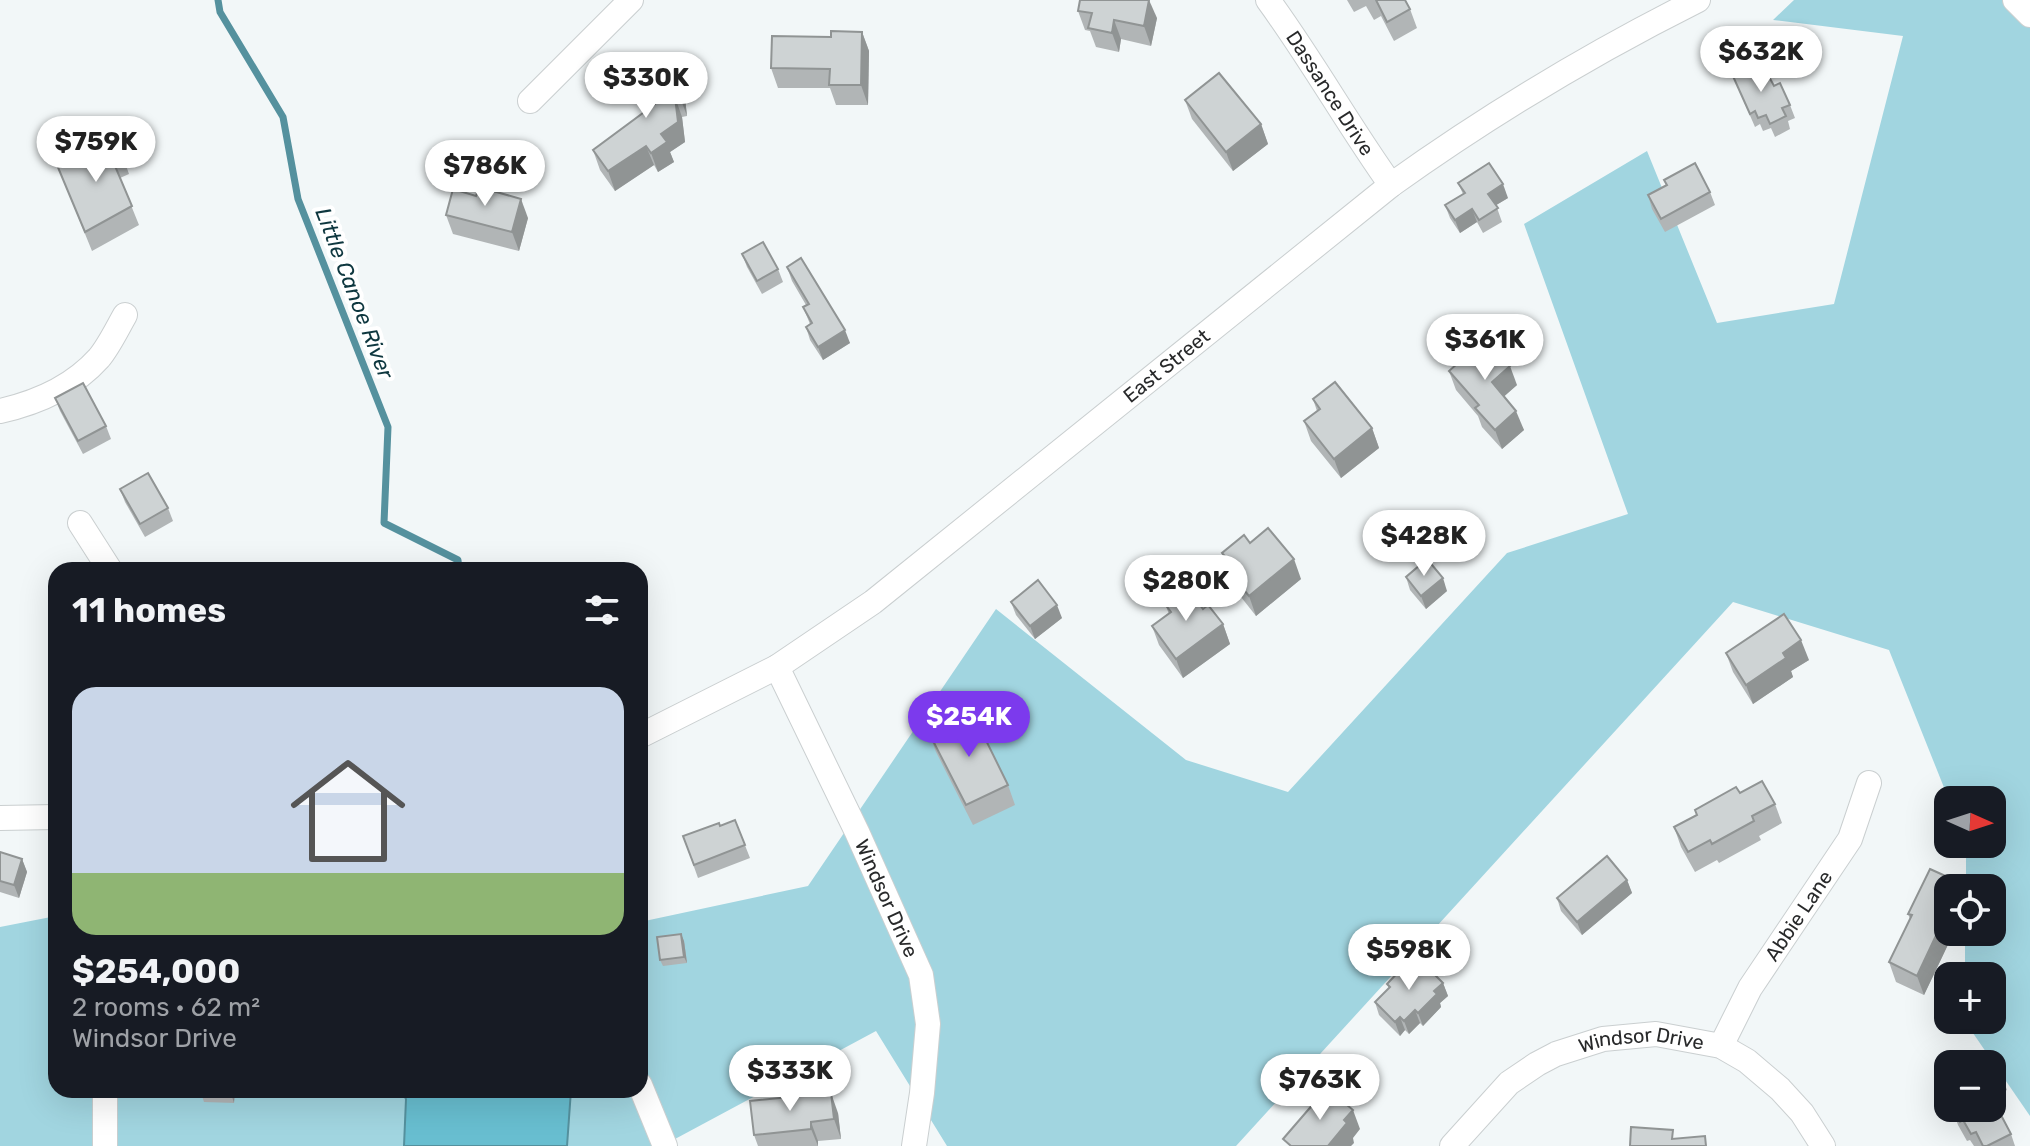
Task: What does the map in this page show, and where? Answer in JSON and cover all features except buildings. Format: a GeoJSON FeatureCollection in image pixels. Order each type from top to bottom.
{"type":"FeatureCollection","features":[{"type":"Feature","properties":{"kind":"street"},"geometry":{"type":"LineString","coordinates":[[530,101],[631,0]]}},
{"type":"Feature","properties":{"kind":"street","name":"Dassance Drive"},"geometry":{"type":"LineString","coordinates":[[1268,0],[1391,185]]}},
{"type":"Feature","properties":{"kind":"street","name":"East Street"},"geometry":{"type":"LineString","coordinates":[[648,732],[777,667],[873,602],[989,512],[1391,185],[1514,101],[1617,40],[1698,0]]}},
{"type":"Feature","properties":{"kind":"street"},"geometry":{"type":"LineString","coordinates":[[2015,0],[2030,15]]}},
{"type":"Feature","properties":{"kind":"street"},"geometry":{"type":"LineString","coordinates":[[0,411],[25,405],[70,384],[99,358],[125,315]]}},
{"type":"Feature","properties":{"kind":"street"},"geometry":{"type":"LineString","coordinates":[[80,523],[105,562]]}},
{"type":"Feature","properties":{"kind":"street","name":"Windsor Drive"},"geometry":{"type":"LineString","coordinates":[[777,667],[857,832],[921,975],[928,1024],[914,1146]]}},
{"type":"Feature","properties":{"kind":"street","name":"Abbie Lane"},"geometry":{"type":"LineString","coordinates":[[1721,1046],[1750,988],[1850,839],[1869,783]]}},
{"type":"Feature","properties":{"kind":"street"},"geometry":{"type":"LineString","coordinates":[[0,818],[48,817]]}},
{"type":"Feature","properties":{"kind":"street","name":"Windsor Drive"},"geometry":{"type":"LineString","coordinates":[[1452,1146],[1509,1083],[1556,1054],[1603,1039],[1656,1034],[1721,1046],[1747,1061],[1802,1113],[1823,1146]]}},
{"type":"Feature","properties":{"kind":"street"},"geometry":{"type":"LineString","coordinates":[[105,1098],[105,1146]]}},
{"type":"Feature","properties":{"kind":"street"},"geometry":{"type":"LineString","coordinates":[[645,1098],[665,1146]]}},
{"type":"Feature","properties":{"kind":"shaded area"},"geometry":{"type":"Polygon","coordinates":[[[1794,0],[2030,0],[2030,1116],[2006,1081],[2006,1050],[1985,1050],[1974,1034],[2006,1034],[2006,962],[1965,962],[1965,946],[2006,946],[2006,874],[1966,874],[1966,858],[2006,858],[2006,786],[1943,786],[1889,650],[1733,602],[1236,1146],[947,1146],[876,1031],[662,1146],[0,1146],[0,927],[48,918],[48,1098],[648,1098],[648,920],[808,886],[996,609],[1186,760],[1288,792],[1507,553],[1628,514],[1524,224],[1647,151],[1717,323],[1834,304],[1903,36],[1773,20],[1794,0]]]}},
{"type":"Feature","properties":{"kind":"shaded area"},"geometry":{"type":"Polygon","coordinates":[[[570,1098],[567,1146],[404,1146],[406,1099],[570,1098]]]}},
{"type":"Feature","properties":{"kind":"waterway","name":"Little Canoe River"},"geometry":{"type":"LineString","coordinates":[[218,0],[220,12],[283,117],[298,199],[388,427],[384,523],[458,562]]}}]}
